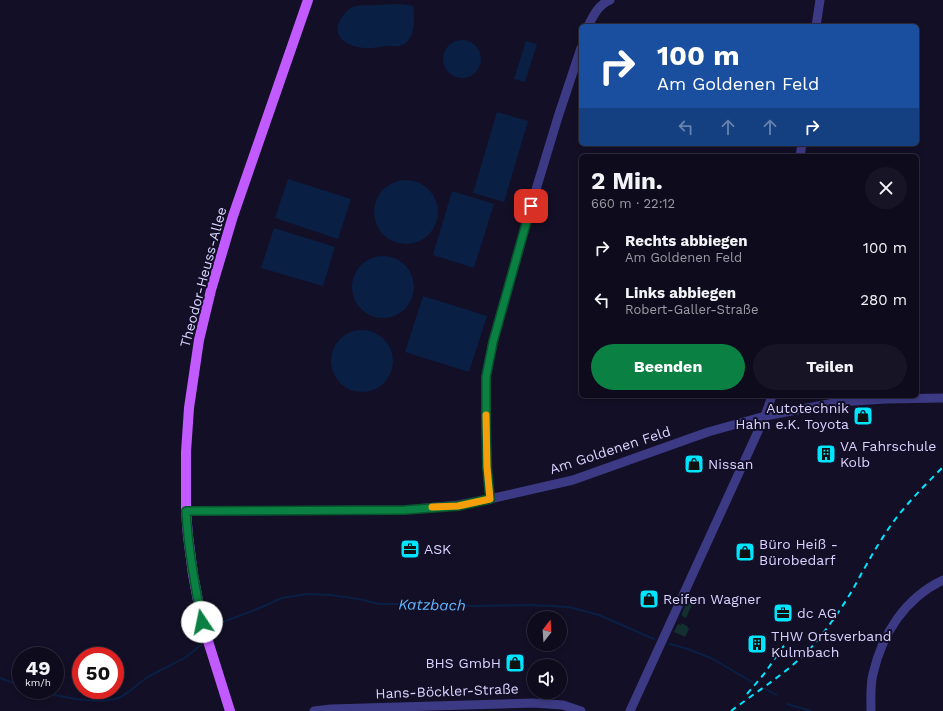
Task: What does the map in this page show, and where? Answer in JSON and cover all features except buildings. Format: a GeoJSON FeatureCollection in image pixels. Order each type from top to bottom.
{"type":"FeatureCollection","features":[{"type":"Feature","properties":{"kind":"main road","name":"Theodor-Heuss-Allee"},"geometry":{"type":"LineString","coordinates":[[230,711],[202,622],[191,559],[186,511],[188,408],[199,340],[211,290],[233,216],[307,3]]}},
{"type":"Feature","properties":{"kind":"street"},"geometry":{"type":"LineString","coordinates":[[589,24],[596,12],[605,2],[610,0]]}},
{"type":"Feature","properties":{"kind":"street"},"geometry":{"type":"LineString","coordinates":[[816,24],[820,0]]}},
{"type":"Feature","properties":{"kind":"street"},"geometry":{"type":"LineString","coordinates":[[490,499],[487,467],[486,377],[493,342],[533,199],[579,54]]}},
{"type":"Feature","properties":{"kind":"street"},"geometry":{"type":"LineString","coordinates":[[630,711],[765,416],[771,398]]}},
{"type":"Feature","properties":{"kind":"street","name":"Am Goldenen Feld"},"geometry":{"type":"LineString","coordinates":[[186,511],[405,510],[458,506],[573,480],[708,432],[765,416],[839,402],[885,399],[943,398]]}},
{"type":"Feature","properties":{"kind":"street"},"geometry":{"type":"LineString","coordinates":[[871,711],[872,675],[888,631],[900,614],[917,597],[936,583],[943,580]]}},
{"type":"Feature","properties":{"kind":"street","name":"Hans-Böckler-Straße"},"geometry":{"type":"LineString","coordinates":[[314,711],[331,709],[533,703],[563,705],[581,711]]}},
{"type":"Feature","properties":{"kind":"green space"},"geometry":{"type":"Polygon","coordinates":[[[690,596],[695,598],[686,618],[682,616],[682,613],[690,596]]]}},
{"type":"Feature","properties":{"kind":"green space"},"geometry":{"type":"Polygon","coordinates":[[[681,623],[689,629],[685,637],[674,632],[678,624],[681,625],[681,623]]]}},
{"type":"Feature","properties":{"kind":"water"},"geometry":{"type":"Polygon","coordinates":[[[398,4],[413,6],[413,30],[408,41],[403,45],[369,48],[357,47],[341,39],[337,29],[338,23],[344,14],[351,8],[362,5],[398,4]]]}},
{"type":"Feature","properties":{"kind":"water"},"geometry":{"type":"Polygon","coordinates":[[[458,40],[466,40],[476,45],[480,52],[480,66],[476,73],[466,78],[458,78],[448,73],[446,70],[443,63],[443,55],[448,45],[451,43],[458,40]]]}},
{"type":"Feature","properties":{"kind":"water"},"geometry":{"type":"Polygon","coordinates":[[[526,41],[537,44],[525,82],[514,79],[526,41]]]}},
{"type":"Feature","properties":{"kind":"water"},"geometry":{"type":"Polygon","coordinates":[[[497,112],[528,121],[504,202],[473,193],[497,112]]]}},
{"type":"Feature","properties":{"kind":"water"},"geometry":{"type":"Polygon","coordinates":[[[288,179],[351,199],[338,239],[275,218],[288,179]]]}},
{"type":"Feature","properties":{"kind":"water"},"geometry":{"type":"Polygon","coordinates":[[[406,180],[424,186],[432,194],[438,212],[432,230],[424,238],[406,244],[388,238],[380,230],[374,212],[380,194],[388,186],[406,180]]]}},
{"type":"Feature","properties":{"kind":"water"},"geometry":{"type":"Polygon","coordinates":[[[452,191],[494,204],[474,268],[433,255],[452,191]]]}},
{"type":"Feature","properties":{"kind":"water"},"geometry":{"type":"Polygon","coordinates":[[[274,228],[335,247],[323,286],[261,268],[274,228]]]}},
{"type":"Feature","properties":{"kind":"water"},"geometry":{"type":"Polygon","coordinates":[[[383,256],[395,259],[405,265],[411,275],[414,287],[411,299],[405,309],[395,315],[383,318],[371,315],[361,309],[355,299],[352,287],[355,275],[361,265],[371,259],[383,256]]]}},
{"type":"Feature","properties":{"kind":"water"},"geometry":{"type":"Polygon","coordinates":[[[423,296],[487,316],[469,372],[405,352],[423,296]]]}},
{"type":"Feature","properties":{"kind":"water"},"geometry":{"type":"Polygon","coordinates":[[[362,330],[379,335],[384,339],[388,344],[393,361],[388,378],[384,383],[379,387],[362,392],[345,387],[340,383],[336,378],[331,361],[336,344],[340,339],[345,335],[362,330]]]}},
{"type":"Feature","properties":{"kind":"waterway","name":"Katzbach"},"geometry":{"type":"LineString","coordinates":[[214,633],[223,622],[282,598],[306,594],[331,595],[359,599],[379,604],[475,606],[531,605],[569,607],[599,615],[654,639]]}},
{"type":"Feature","properties":{"kind":"waterway","name":"Katzbach"},"geometry":{"type":"LineString","coordinates":[[670,644],[688,649],[713,659],[752,682]]}},
{"type":"Feature","properties":{"kind":"waterway","name":"Katzbach"},"geometry":{"type":"LineString","coordinates":[[64,697],[99,701],[118,698],[126,694],[148,677],[186,657],[201,645]]}},
{"type":"Feature","properties":{"kind":"waterway","name":"Katzbach"},"geometry":{"type":"LineString","coordinates":[[0,678],[12,683]]}},
{"type":"Feature","properties":{"kind":"waterway","name":"Katzbach"},"geometry":{"type":"LineString","coordinates":[[766,689],[776,695]]}},
{"type":"Feature","properties":{"kind":"waterway","name":"Katzbach"},"geometry":{"type":"LineString","coordinates":[[787,704],[811,711]]}},
{"type":"Feature","properties":{"kind":"railway"},"geometry":{"type":"LineString","coordinates":[[731,711],[797,662],[816,642],[831,623],[853,589],[891,525],[912,499],[943,467]]}},
{"type":"Feature","properties":{"kind":"railway"},"geometry":{"type":"LineString","coordinates":[[747,694],[764,674],[790,637]]}},
{"type":"Feature","properties":{"kind":"slow traffic"},"geometry":{"type":"LineString","coordinates":[[432,507],[458,506],[490,499],[487,467],[486,415]]}},
{"type":"Feature","properties":{"kind":"place","name":"Autotechnik Hahn e.K. Toyota"},"geometry":{"type":"Point","coordinates":[863,416]}},
{"type":"Feature","properties":{"kind":"place","name":"VA Fahrschule Kolb"},"geometry":{"type":"Point","coordinates":[826,454]}},
{"type":"Feature","properties":{"kind":"place","name":"Nissan"},"geometry":{"type":"Point","coordinates":[694,464]}},
{"type":"Feature","properties":{"kind":"place","name":"ASK"},"geometry":{"type":"Point","coordinates":[410,549]}},
{"type":"Feature","properties":{"kind":"place","name":"Büro Heiß - Bürobedarf"},"geometry":{"type":"Point","coordinates":[745,552]}},
{"type":"Feature","properties":{"kind":"place","name":"Reifen Wagner"},"geometry":{"type":"Point","coordinates":[649,599]}},
{"type":"Feature","properties":{"kind":"place","name":"dc AG"},"geometry":{"type":"Point","coordinates":[783,613]}},
{"type":"Feature","properties":{"kind":"place","name":"THW Ortsverband Kulmbach"},"geometry":{"type":"Point","coordinates":[757,644]}},
{"type":"Feature","properties":{"kind":"place","name":"BHS GmbH"},"geometry":{"type":"Point","coordinates":[515,663]}},
{"type":"Feature","properties":{"kind":"route"},"geometry":{"type":"LineString","coordinates":[[202,622],[193,574],[186,511],[405,510],[458,506],[490,499],[487,467],[486,377],[493,342],[531,206]]}}]}
